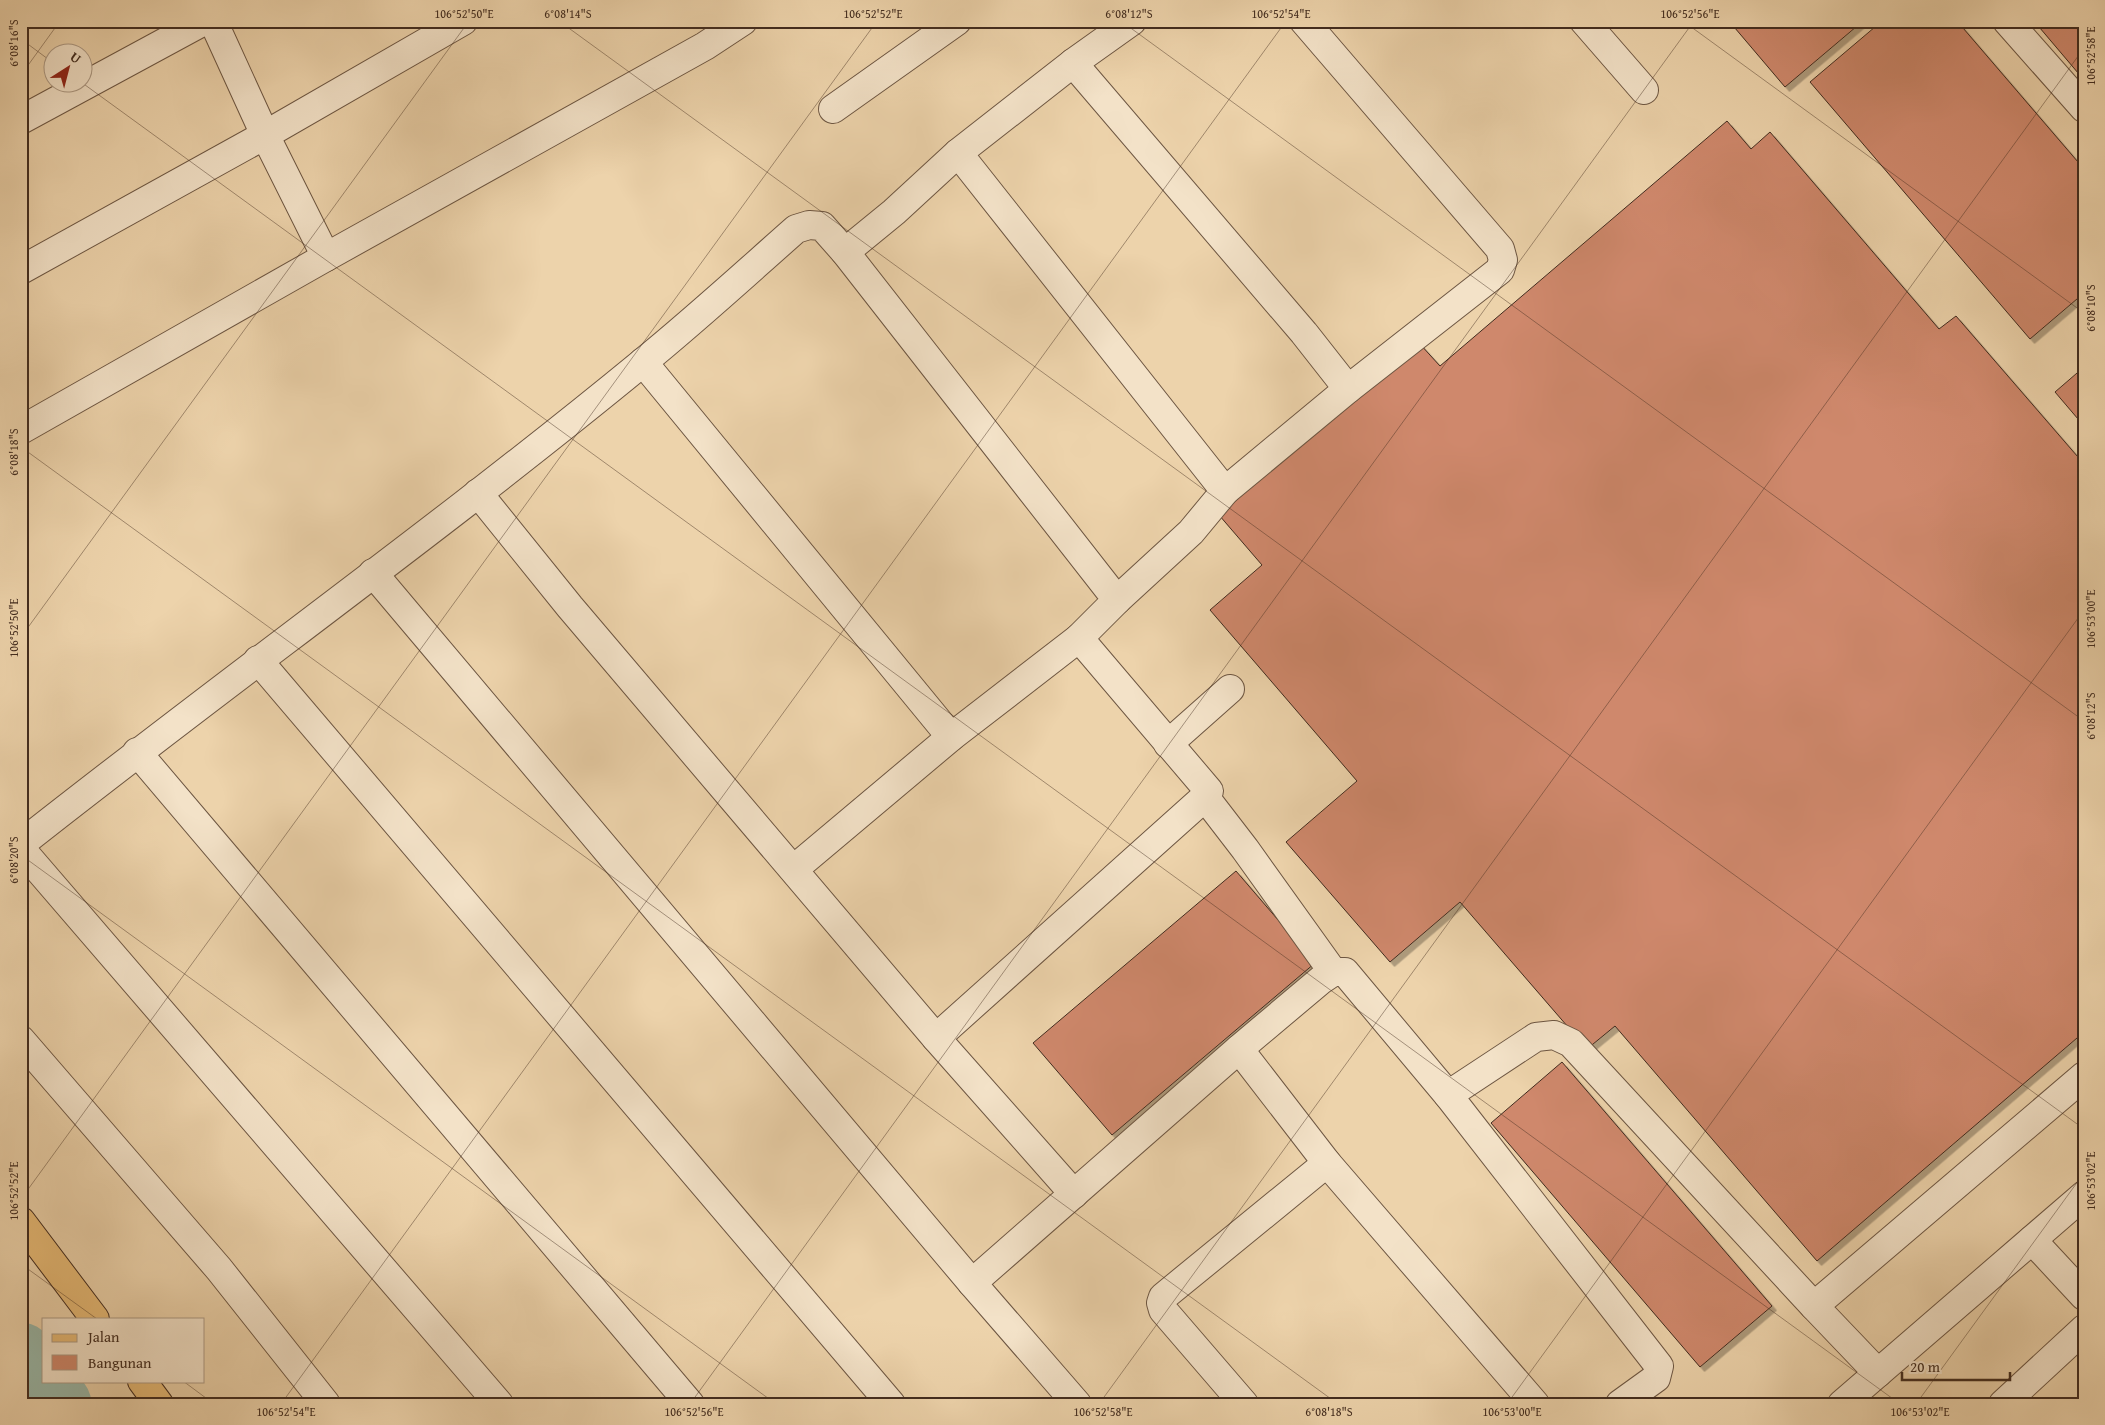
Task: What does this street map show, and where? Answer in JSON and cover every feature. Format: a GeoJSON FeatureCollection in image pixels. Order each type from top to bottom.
{"type":"FeatureCollection","features":[{"type":"Feature","properties":{"kind":"main road"},"geometry":{"type":"LineString","coordinates":[[21,1221],[94,1318]]}},
{"type":"Feature","properties":{"kind":"main road"},"geometry":{"type":"LineString","coordinates":[[143,1382],[159,1404]]}},
{"type":"Feature","properties":{"kind":"street"},"geometry":{"type":"LineString","coordinates":[[21,120],[204,21]]}},
{"type":"Feature","properties":{"kind":"street"},"geometry":{"type":"LineString","coordinates":[[214,21],[265,135],[326,257]]}},
{"type":"Feature","properties":{"kind":"street"},"geometry":{"type":"LineString","coordinates":[[21,270],[265,135],[463,21]]}},
{"type":"Feature","properties":{"kind":"street"},"geometry":{"type":"LineString","coordinates":[[21,430],[326,257],[696,51],[743,21]]}},
{"type":"Feature","properties":{"kind":"street"},"geometry":{"type":"LineString","coordinates":[[833,109],[958,21]]}},
{"type":"Feature","properties":{"kind":"street"},"geometry":{"type":"LineString","coordinates":[[845,252],[894,212],[958,153],[1073,63],[1132,21]]}},
{"type":"Feature","properties":{"kind":"street"},"geometry":{"type":"LineString","coordinates":[[794,869],[952,737],[1079,638],[1191,532],[1226,491],[1348,389],[1500,270],[1503,260],[1500,249],[1304,21]]}},
{"type":"Feature","properties":{"kind":"street"},"geometry":{"type":"LineString","coordinates":[[1584,21],[1644,90]]}},
{"type":"Feature","properties":{"kind":"street"},"geometry":{"type":"LineString","coordinates":[[2006,21],[2084,108]]}},
{"type":"Feature","properties":{"kind":"street"},"geometry":{"type":"LineString","coordinates":[[1073,63],[1304,333],[1348,389]]}},
{"type":"Feature","properties":{"kind":"street"},"geometry":{"type":"LineString","coordinates":[[958,153],[1226,491]]}},
{"type":"Feature","properties":{"kind":"street"},"geometry":{"type":"LineString","coordinates":[[21,844],[138,752],[478,493],[643,362],[796,229],[809,226],[822,226],[845,252],[1118,600]]}},
{"type":"Feature","properties":{"kind":"street"},"geometry":{"type":"LineString","coordinates":[[643,362],[952,737]]}},
{"type":"Feature","properties":{"kind":"street"},"geometry":{"type":"LineString","coordinates":[[478,493],[570,607],[936,1038],[1074,1194]]}},
{"type":"Feature","properties":{"kind":"street"},"geometry":{"type":"LineString","coordinates":[[373,573],[972,1283],[1077,1404]]}},
{"type":"Feature","properties":{"kind":"street"},"geometry":{"type":"LineString","coordinates":[[936,1038],[1206,797],[1209,791],[1079,638]]}},
{"type":"Feature","properties":{"kind":"street"},"geometry":{"type":"LineString","coordinates":[[258,660],[891,1404]]}},
{"type":"Feature","properties":{"kind":"street"},"geometry":{"type":"LineString","coordinates":[[1168,744],[1230,689]]}},
{"type":"Feature","properties":{"kind":"street"},"geometry":{"type":"LineString","coordinates":[[138,752],[690,1404]]}},
{"type":"Feature","properties":{"kind":"street"},"geometry":{"type":"LineString","coordinates":[[1206,797],[1245,848],[1333,972]]}},
{"type":"Feature","properties":{"kind":"street"},"geometry":{"type":"LineString","coordinates":[[21,849],[499,1404]]}},
{"type":"Feature","properties":{"kind":"street"},"geometry":{"type":"LineString","coordinates":[[972,1283],[1239,1049],[1333,972],[1345,972],[1448,1095],[1659,1366],[1656,1378],[1620,1404]]}},
{"type":"Feature","properties":{"kind":"street"},"geometry":{"type":"LineString","coordinates":[[1448,1095],[1536,1037],[1554,1035],[1571,1043],[1878,1373]]}},
{"type":"Feature","properties":{"kind":"street"},"geometry":{"type":"LineString","coordinates":[[21,1040],[219,1268],[326,1404]]}},
{"type":"Feature","properties":{"kind":"street"},"geometry":{"type":"LineString","coordinates":[[1239,1049],[1327,1162],[1535,1404]]}},
{"type":"Feature","properties":{"kind":"street"},"geometry":{"type":"LineString","coordinates":[[1814,1306],[2084,1076]]}},
{"type":"Feature","properties":{"kind":"street"},"geometry":{"type":"LineString","coordinates":[[1244,1404],[1162,1310],[1161,1303],[1163,1297],[1327,1162]]}},
{"type":"Feature","properties":{"kind":"street"},"geometry":{"type":"LineString","coordinates":[[1842,1404],[2084,1195]]}},
{"type":"Feature","properties":{"kind":"street"},"geometry":{"type":"LineString","coordinates":[[2032,1240],[2084,1296]]}},
{"type":"Feature","properties":{"kind":"street"},"geometry":{"type":"LineString","coordinates":[[2003,1404],[2084,1329]]}},
{"type":"Feature","properties":{"kind":"building"},"geometry":{"type":"Polygon","coordinates":[[[1729,21],[1863,21],[1785,87],[1729,21]]]}},
{"type":"Feature","properties":{"kind":"building"},"geometry":{"type":"Polygon","coordinates":[[[1882,21],[1957,21],[2084,169],[2084,293],[2030,339],[1810,82],[1882,21]]]}},
{"type":"Feature","properties":{"kind":"building"},"geometry":{"type":"Polygon","coordinates":[[[2034,21],[2084,21],[2084,80],[2034,21]]]}},
{"type":"Feature","properties":{"kind":"building"},"geometry":{"type":"Polygon","coordinates":[[[1727,121],[1751,149],[1770,132],[1939,329],[1956,316],[2084,464],[2084,1032],[1817,1261],[1615,1026],[1587,1049],[1460,902],[1390,962],[1286,842],[1357,781],[1210,610],[1262,565],[1219,515],[1419,343],[1440,366],[1727,121]]]}},
{"type":"Feature","properties":{"kind":"building"},"geometry":{"type":"Polygon","coordinates":[[[2084,367],[2084,426],[2055,392],[2084,367]]]}},
{"type":"Feature","properties":{"kind":"building"},"geometry":{"type":"Polygon","coordinates":[[[1236,871],[1315,963],[1112,1135],[1033,1043],[1236,871]]]}},
{"type":"Feature","properties":{"kind":"building"},"geometry":{"type":"Polygon","coordinates":[[[1562,1062],[1772,1306],[1700,1367],[1491,1123],[1562,1062]]]}},
{"type":"Feature","properties":{"kind":"waterway"},"geometry":{"type":"LineString","coordinates":[[21,1355],[59,1404]]}}]}
